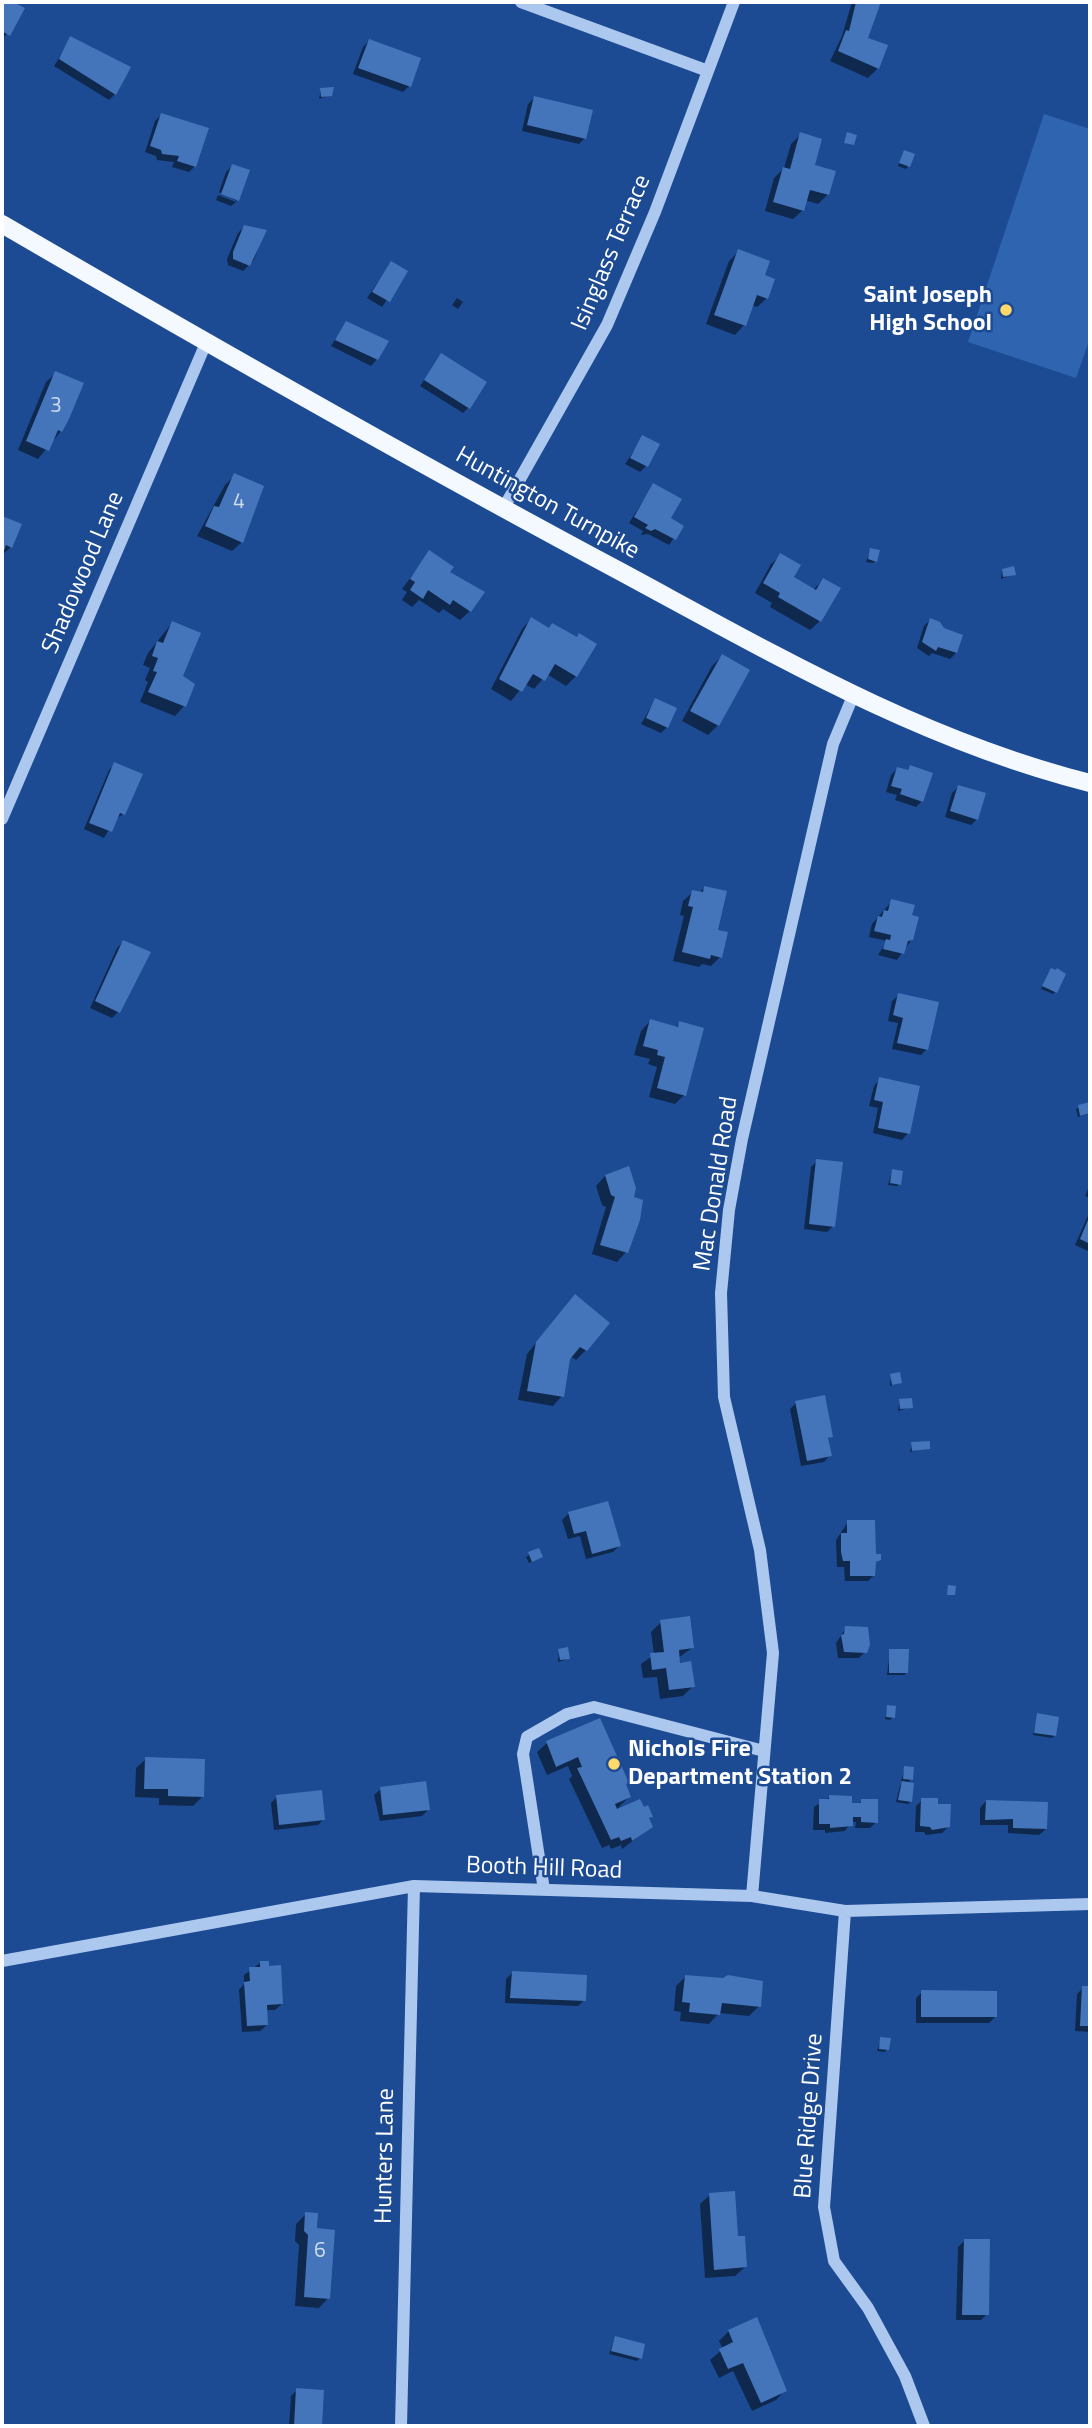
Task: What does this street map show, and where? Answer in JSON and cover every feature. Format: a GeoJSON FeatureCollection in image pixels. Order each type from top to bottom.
{"type":"FeatureCollection","features":[{"type":"Feature","properties":{"kind":"main road","name":"Huntington Turnpike"},"geometry":{"type":"LineString","coordinates":[[2,224],[206,343],[503,509],[853,696],[976,748],[1090,783]]}},
{"type":"Feature","properties":{"kind":"street"},"geometry":{"type":"LineString","coordinates":[[521,2],[708,71]]}},
{"type":"Feature","properties":{"kind":"street","name":"Isinglass Terrace"},"geometry":{"type":"LineString","coordinates":[[503,509],[607,325],[734,2]]}},
{"type":"Feature","properties":{"kind":"street","name":"Shadowood Lane"},"geometry":{"type":"LineString","coordinates":[[2,819],[206,343]]}},
{"type":"Feature","properties":{"kind":"street","name":"Mac Donald Road"},"geometry":{"type":"LineString","coordinates":[[752,1896],[773,1653],[760,1550],[724,1397],[721,1293],[730,1210],[742,1139],[834,744],[853,696]]}},
{"type":"Feature","properties":{"kind":"street"},"geometry":{"type":"LineString","coordinates":[[544,1890],[523,1754],[527,1737],[567,1714],[594,1707],[764,1751]]}},
{"type":"Feature","properties":{"kind":"street","name":"Booth Hill Road"},"geometry":{"type":"LineString","coordinates":[[2,1961],[414,1886],[752,1896],[845,1911],[1090,1904]]}},
{"type":"Feature","properties":{"kind":"street","name":"Hunters Lane"},"geometry":{"type":"LineString","coordinates":[[401,2426],[414,1886]]}},
{"type":"Feature","properties":{"kind":"street","name":"Blue Ridge Drive"},"geometry":{"type":"LineString","coordinates":[[845,1911],[824,2207],[834,2261],[868,2308],[905,2376],[923,2426]]}},
{"type":"Feature","properties":{"kind":"shaded area"},"geometry":{"type":"Polygon","coordinates":[[[1044,114],[1090,129],[1090,338],[1076,378],[968,342],[1044,114]]]}},
{"type":"Feature","properties":{"kind":"building"},"geometry":{"type":"Polygon","coordinates":[[[2,2],[13,2],[25,8],[10,36],[2,31],[2,2]]]}},
{"type":"Feature","properties":{"kind":"building"},"geometry":{"type":"Polygon","coordinates":[[[856,2],[881,2],[868,38],[888,45],[879,69],[838,51],[846,30],[849,31],[856,2]]]}},
{"type":"Feature","properties":{"kind":"building"},"geometry":{"type":"Polygon","coordinates":[[[70,36],[131,67],[116,95],[59,59],[70,36]]]}},
{"type":"Feature","properties":{"kind":"building"},"geometry":{"type":"Polygon","coordinates":[[[369,39],[421,58],[411,87],[358,68],[369,39]]]}},
{"type":"Feature","properties":{"kind":"building"},"geometry":{"type":"Polygon","coordinates":[[[334,87],[332,96],[321,97],[320,88],[334,87]]]}},
{"type":"Feature","properties":{"kind":"building"},"geometry":{"type":"Polygon","coordinates":[[[534,96],[593,110],[586,139],[527,125],[534,96]]]}},
{"type":"Feature","properties":{"kind":"building"},"geometry":{"type":"Polygon","coordinates":[[[161,113],[209,128],[196,167],[177,161],[179,156],[162,154],[161,150],[150,146],[161,113]]]}},
{"type":"Feature","properties":{"kind":"building"},"geometry":{"type":"Polygon","coordinates":[[[800,132],[822,139],[815,165],[836,171],[829,195],[810,190],[804,211],[773,202],[783,167],[790,169],[800,132]]]}},
{"type":"Feature","properties":{"kind":"building"},"geometry":{"type":"Polygon","coordinates":[[[847,132],[857,135],[854,145],[844,143],[847,132]]]}},
{"type":"Feature","properties":{"kind":"building"},"geometry":{"type":"Polygon","coordinates":[[[904,150],[915,154],[910,167],[899,163],[904,150]]]}},
{"type":"Feature","properties":{"kind":"building"},"geometry":{"type":"Polygon","coordinates":[[[232,164],[250,170],[239,201],[221,194],[232,164]]]}},
{"type":"Feature","properties":{"kind":"building"},"geometry":{"type":"Polygon","coordinates":[[[244,225],[267,230],[250,266],[233,259],[233,252],[244,225]]]}},
{"type":"Feature","properties":{"kind":"building"},"geometry":{"type":"Polygon","coordinates":[[[738,249],[770,261],[765,275],[775,279],[768,299],[757,295],[746,326],[714,315],[738,249]]]}},
{"type":"Feature","properties":{"kind":"building"},"geometry":{"type":"Polygon","coordinates":[[[391,261],[408,271],[390,302],[372,292],[391,261]]]}},
{"type":"Feature","properties":{"kind":"building"},"geometry":{"type":"Polygon","coordinates":[[[346,321],[389,341],[378,360],[335,340],[346,321]]]}},
{"type":"Feature","properties":{"kind":"building"},"geometry":{"type":"Polygon","coordinates":[[[441,353],[487,382],[470,409],[424,380],[441,353]]]}},
{"type":"Feature","properties":{"kind":"building"},"geometry":{"type":"Polygon","coordinates":[[[55,371],[84,383],[69,419],[62,432],[58,430],[49,451],[26,441],[55,371]]]}},
{"type":"Feature","properties":{"kind":"building"},"geometry":{"type":"Polygon","coordinates":[[[642,435],[660,444],[648,467],[630,458],[642,435]]]}},
{"type":"Feature","properties":{"kind":"building"},"geometry":{"type":"Polygon","coordinates":[[[234,473],[264,486],[243,543],[205,526],[214,506],[219,507],[234,473]]]}},
{"type":"Feature","properties":{"kind":"building"},"geometry":{"type":"Polygon","coordinates":[[[653,483],[682,499],[671,518],[684,526],[676,540],[655,529],[651,531],[645,528],[648,525],[634,517],[653,483]]]}},
{"type":"Feature","properties":{"kind":"building"},"geometry":{"type":"Polygon","coordinates":[[[2,516],[22,524],[12,548],[6,545],[2,556],[2,516]]]}},
{"type":"Feature","properties":{"kind":"building"},"geometry":{"type":"Polygon","coordinates":[[[870,548],[880,550],[877,562],[868,559],[870,548]]]}},
{"type":"Feature","properties":{"kind":"building"},"geometry":{"type":"Polygon","coordinates":[[[429,550],[454,567],[450,572],[485,592],[471,612],[453,600],[450,605],[428,590],[423,599],[410,590],[415,582],[410,579],[429,550]]]}},
{"type":"Feature","properties":{"kind":"building"},"geometry":{"type":"Polygon","coordinates":[[[780,553],[801,565],[794,577],[816,590],[823,578],[841,588],[821,622],[778,597],[780,593],[763,583],[780,553]]]}},
{"type":"Feature","properties":{"kind":"building"},"geometry":{"type":"Polygon","coordinates":[[[1014,566],[1016,575],[1003,577],[1002,569],[1014,566]]]}},
{"type":"Feature","properties":{"kind":"building"},"geometry":{"type":"Polygon","coordinates":[[[531,617],[549,628],[552,623],[577,637],[579,633],[597,644],[577,677],[555,664],[545,681],[533,674],[522,692],[499,679],[531,617]]]}},
{"type":"Feature","properties":{"kind":"building"},"geometry":{"type":"Polygon","coordinates":[[[930,618],[940,622],[944,628],[963,635],[957,653],[938,647],[936,651],[922,642],[930,618]]]}},
{"type":"Feature","properties":{"kind":"building"},"geometry":{"type":"Polygon","coordinates":[[[172,621],[201,633],[183,676],[195,684],[186,707],[148,692],[157,672],[153,671],[158,658],[152,656],[157,641],[163,643],[172,621]]]}},
{"type":"Feature","properties":{"kind":"building"},"geometry":{"type":"Polygon","coordinates":[[[722,654],[750,670],[719,726],[690,711],[722,654]]]}},
{"type":"Feature","properties":{"kind":"building"},"geometry":{"type":"Polygon","coordinates":[[[655,698],[677,708],[668,728],[646,718],[655,698]]]}},
{"type":"Feature","properties":{"kind":"building"},"geometry":{"type":"Polygon","coordinates":[[[114,762],[143,774],[125,815],[120,813],[112,832],[89,823],[114,762]]]}},
{"type":"Feature","properties":{"kind":"building"},"geometry":{"type":"Polygon","coordinates":[[[910,765],[933,773],[923,802],[900,794],[902,789],[891,786],[897,767],[908,770],[910,765]]]}},
{"type":"Feature","properties":{"kind":"building"},"geometry":{"type":"Polygon","coordinates":[[[958,785],[986,793],[978,820],[950,811],[958,785]]]}},
{"type":"Feature","properties":{"kind":"building"},"geometry":{"type":"Polygon","coordinates":[[[704,886],[727,891],[718,930],[728,932],[722,958],[711,955],[710,959],[682,952],[693,907],[688,906],[692,890],[703,892],[704,886]]]}},
{"type":"Feature","properties":{"kind":"building"},"geometry":{"type":"Polygon","coordinates":[[[891,899],[915,905],[912,915],[919,917],[913,940],[908,941],[904,954],[883,949],[886,939],[890,940],[891,935],[874,931],[878,916],[882,917],[884,910],[888,911],[891,899]]]}},
{"type":"Feature","properties":{"kind":"building"},"geometry":{"type":"Polygon","coordinates":[[[123,940],[151,952],[120,1013],[95,1001],[123,940]]]}},
{"type":"Feature","properties":{"kind":"building"},"geometry":{"type":"Polygon","coordinates":[[[1051,968],[1057,968],[1066,974],[1057,993],[1042,986],[1051,968]]]}},
{"type":"Feature","properties":{"kind":"building"},"geometry":{"type":"Polygon","coordinates":[[[898,993],[939,1002],[928,1050],[897,1043],[903,1018],[893,1015],[898,993]]]}},
{"type":"Feature","properties":{"kind":"building"},"geometry":{"type":"Polygon","coordinates":[[[650,1019],[678,1027],[679,1021],[704,1028],[686,1096],[657,1088],[665,1057],[657,1055],[658,1050],[643,1046],[650,1019]]]}},
{"type":"Feature","properties":{"kind":"building"},"geometry":{"type":"Polygon","coordinates":[[[879,1077],[920,1086],[910,1134],[878,1128],[883,1102],[874,1100],[879,1077]]]}},
{"type":"Feature","properties":{"kind":"building"},"geometry":{"type":"Polygon","coordinates":[[[1090,1102],[1090,1113],[1080,1116],[1078,1105],[1090,1102]]]}},
{"type":"Feature","properties":{"kind":"building"},"geometry":{"type":"Polygon","coordinates":[[[816,1159],[843,1162],[835,1227],[809,1224],[816,1159]]]}},
{"type":"Feature","properties":{"kind":"building"},"geometry":{"type":"Polygon","coordinates":[[[629,1166],[636,1188],[634,1197],[643,1200],[640,1220],[628,1253],[600,1245],[615,1197],[611,1195],[605,1175],[629,1166]]]}},
{"type":"Feature","properties":{"kind":"building"},"geometry":{"type":"Polygon","coordinates":[[[892,1169],[903,1171],[901,1185],[890,1183],[892,1169]]]}},
{"type":"Feature","properties":{"kind":"building"},"geometry":{"type":"Polygon","coordinates":[[[1090,1215],[1090,1244],[1080,1239],[1090,1215]]]}},
{"type":"Feature","properties":{"kind":"building"},"geometry":{"type":"Polygon","coordinates":[[[575,1294],[610,1323],[587,1351],[580,1347],[570,1359],[564,1397],[527,1391],[536,1342],[575,1294]]]}},
{"type":"Feature","properties":{"kind":"building"},"geometry":{"type":"Polygon","coordinates":[[[900,1372],[902,1383],[892,1385],[890,1374],[900,1372]]]}},
{"type":"Feature","properties":{"kind":"building"},"geometry":{"type":"Polygon","coordinates":[[[825,1395],[833,1437],[828,1438],[832,1456],[807,1461],[795,1401],[825,1395]]]}},
{"type":"Feature","properties":{"kind":"building"},"geometry":{"type":"Polygon","coordinates":[[[912,1398],[913,1408],[900,1409],[899,1399],[912,1398]]]}},
{"type":"Feature","properties":{"kind":"building"},"geometry":{"type":"Polygon","coordinates":[[[930,1441],[930,1449],[912,1451],[911,1442],[930,1441]]]}},
{"type":"Feature","properties":{"kind":"building"},"geometry":{"type":"Polygon","coordinates":[[[608,1501],[621,1546],[592,1554],[586,1531],[574,1534],[568,1512],[608,1501]]]}},
{"type":"Feature","properties":{"kind":"building"},"geometry":{"type":"Polygon","coordinates":[[[847,1520],[875,1520],[876,1554],[881,1554],[881,1560],[876,1562],[875,1576],[850,1576],[850,1561],[843,1561],[841,1552],[841,1533],[847,1533],[847,1520]]]}},
{"type":"Feature","properties":{"kind":"building"},"geometry":{"type":"Polygon","coordinates":[[[539,1548],[543,1557],[532,1562],[528,1552],[539,1548]]]}},
{"type":"Feature","properties":{"kind":"building"},"geometry":{"type":"Polygon","coordinates":[[[948,1585],[956,1586],[955,1595],[947,1595],[948,1585]]]}},
{"type":"Feature","properties":{"kind":"building"},"geometry":{"type":"Polygon","coordinates":[[[690,1616],[694,1648],[679,1650],[680,1663],[691,1661],[695,1687],[669,1690],[666,1668],[652,1670],[650,1653],[664,1652],[660,1620],[690,1616]]]}},
{"type":"Feature","properties":{"kind":"building"},"geometry":{"type":"Polygon","coordinates":[[[845,1626],[868,1627],[870,1645],[867,1653],[844,1652],[841,1635],[844,1634],[845,1626]]]}},
{"type":"Feature","properties":{"kind":"building"},"geometry":{"type":"Polygon","coordinates":[[[568,1647],[570,1659],[560,1660],[558,1649],[568,1647]]]}},
{"type":"Feature","properties":{"kind":"building"},"geometry":{"type":"Polygon","coordinates":[[[889,1649],[909,1649],[908,1673],[889,1673],[889,1649]]]}},
{"type":"Feature","properties":{"kind":"building"},"geometry":{"type":"Polygon","coordinates":[[[887,1705],[896,1706],[895,1718],[886,1717],[887,1705]]]}},
{"type":"Feature","properties":{"kind":"building"},"geometry":{"type":"Polygon","coordinates":[[[1037,1713],[1059,1717],[1056,1736],[1034,1733],[1037,1713]]]}},
{"type":"Feature","properties":{"kind":"building"},"geometry":{"type":"Polygon","coordinates":[[[600,1718],[629,1783],[626,1784],[631,1797],[615,1804],[617,1809],[640,1799],[644,1807],[648,1805],[653,1817],[649,1818],[653,1827],[632,1841],[631,1837],[621,1841],[619,1837],[611,1840],[577,1768],[582,1767],[578,1757],[556,1767],[546,1741],[600,1718]]]}},
{"type":"Feature","properties":{"kind":"building"},"geometry":{"type":"Polygon","coordinates":[[[145,1757],[205,1759],[204,1797],[168,1796],[168,1789],[144,1789],[145,1757]]]}},
{"type":"Feature","properties":{"kind":"building"},"geometry":{"type":"Polygon","coordinates":[[[904,1766],[914,1767],[913,1780],[903,1779],[904,1766]]]}},
{"type":"Feature","properties":{"kind":"building"},"geometry":{"type":"Polygon","coordinates":[[[426,1781],[430,1810],[383,1815],[380,1787],[426,1781]]]}},
{"type":"Feature","properties":{"kind":"building"},"geometry":{"type":"Polygon","coordinates":[[[902,1781],[914,1783],[912,1802],[898,1800],[902,1781]]]}},
{"type":"Feature","properties":{"kind":"building"},"geometry":{"type":"Polygon","coordinates":[[[322,1790],[325,1820],[279,1825],[276,1795],[322,1790]]]}},
{"type":"Feature","properties":{"kind":"building"},"geometry":{"type":"Polygon","coordinates":[[[829,1795],[852,1796],[852,1803],[861,1803],[861,1799],[878,1799],[878,1823],[861,1822],[861,1817],[853,1817],[853,1826],[830,1828],[830,1824],[819,1824],[819,1799],[829,1799],[829,1795]]]}},
{"type":"Feature","properties":{"kind":"building"},"geometry":{"type":"Polygon","coordinates":[[[921,1798],[938,1798],[938,1804],[951,1804],[950,1827],[932,1830],[930,1827],[920,1826],[921,1798]]]}},
{"type":"Feature","properties":{"kind":"building"},"geometry":{"type":"Polygon","coordinates":[[[986,1800],[1048,1802],[1047,1829],[1013,1828],[1013,1819],[985,1820],[986,1800]]]}},
{"type":"Feature","properties":{"kind":"building"},"geometry":{"type":"Polygon","coordinates":[[[260,1961],[269,1961],[269,1966],[281,1965],[283,2004],[267,2005],[268,2025],[247,2026],[244,1982],[250,1981],[249,1967],[260,1967],[260,1961]]]}},
{"type":"Feature","properties":{"kind":"building"},"geometry":{"type":"Polygon","coordinates":[[[512,1971],[587,1975],[586,2001],[510,1998],[512,1971]]]}},
{"type":"Feature","properties":{"kind":"building"},"geometry":{"type":"Polygon","coordinates":[[[685,1975],[723,1978],[728,1975],[763,1981],[761,2007],[722,2003],[720,2015],[689,2012],[690,2003],[682,2002],[685,1975]]]}},
{"type":"Feature","properties":{"kind":"building"},"geometry":{"type":"Polygon","coordinates":[[[1082,1986],[1090,1986],[1090,2026],[1080,2026],[1082,1986]]]}},
{"type":"Feature","properties":{"kind":"building"},"geometry":{"type":"Polygon","coordinates":[[[921,1990],[997,1991],[997,2017],[921,2017],[921,1990]]]}},
{"type":"Feature","properties":{"kind":"building"},"geometry":{"type":"Polygon","coordinates":[[[880,2037],[891,2038],[889,2050],[879,2049],[880,2037]]]}},
{"type":"Feature","properties":{"kind":"building"},"geometry":{"type":"Polygon","coordinates":[[[735,2191],[738,2236],[745,2236],[747,2267],[714,2270],[709,2193],[735,2191]]]}},
{"type":"Feature","properties":{"kind":"building"},"geometry":{"type":"Polygon","coordinates":[[[305,2212],[318,2213],[317,2228],[335,2230],[330,2299],[304,2297],[308,2235],[304,2231],[305,2212]]]}},
{"type":"Feature","properties":{"kind":"building"},"geometry":{"type":"Polygon","coordinates":[[[964,2239],[990,2239],[989,2315],[962,2315],[964,2239]]]}},
{"type":"Feature","properties":{"kind":"building"},"geometry":{"type":"Polygon","coordinates":[[[757,2317],[787,2391],[761,2403],[743,2363],[728,2369],[719,2349],[733,2342],[728,2330],[757,2317]]]}},
{"type":"Feature","properties":{"kind":"building"},"geometry":{"type":"Polygon","coordinates":[[[615,2336],[645,2344],[642,2359],[611,2351],[615,2336]]]}},
{"type":"Feature","properties":{"kind":"building"},"geometry":{"type":"Polygon","coordinates":[[[296,2388],[324,2390],[322,2426],[294,2426],[296,2388]]]}},
{"type":"Feature","properties":{"kind":"place","name":"Saint Joseph High School"},"geometry":{"type":"Point","coordinates":[1006,310]}},
{"type":"Feature","properties":{"kind":"place","name":"Nichols Fire Department Station 2"},"geometry":{"type":"Point","coordinates":[614,1764]}}]}
